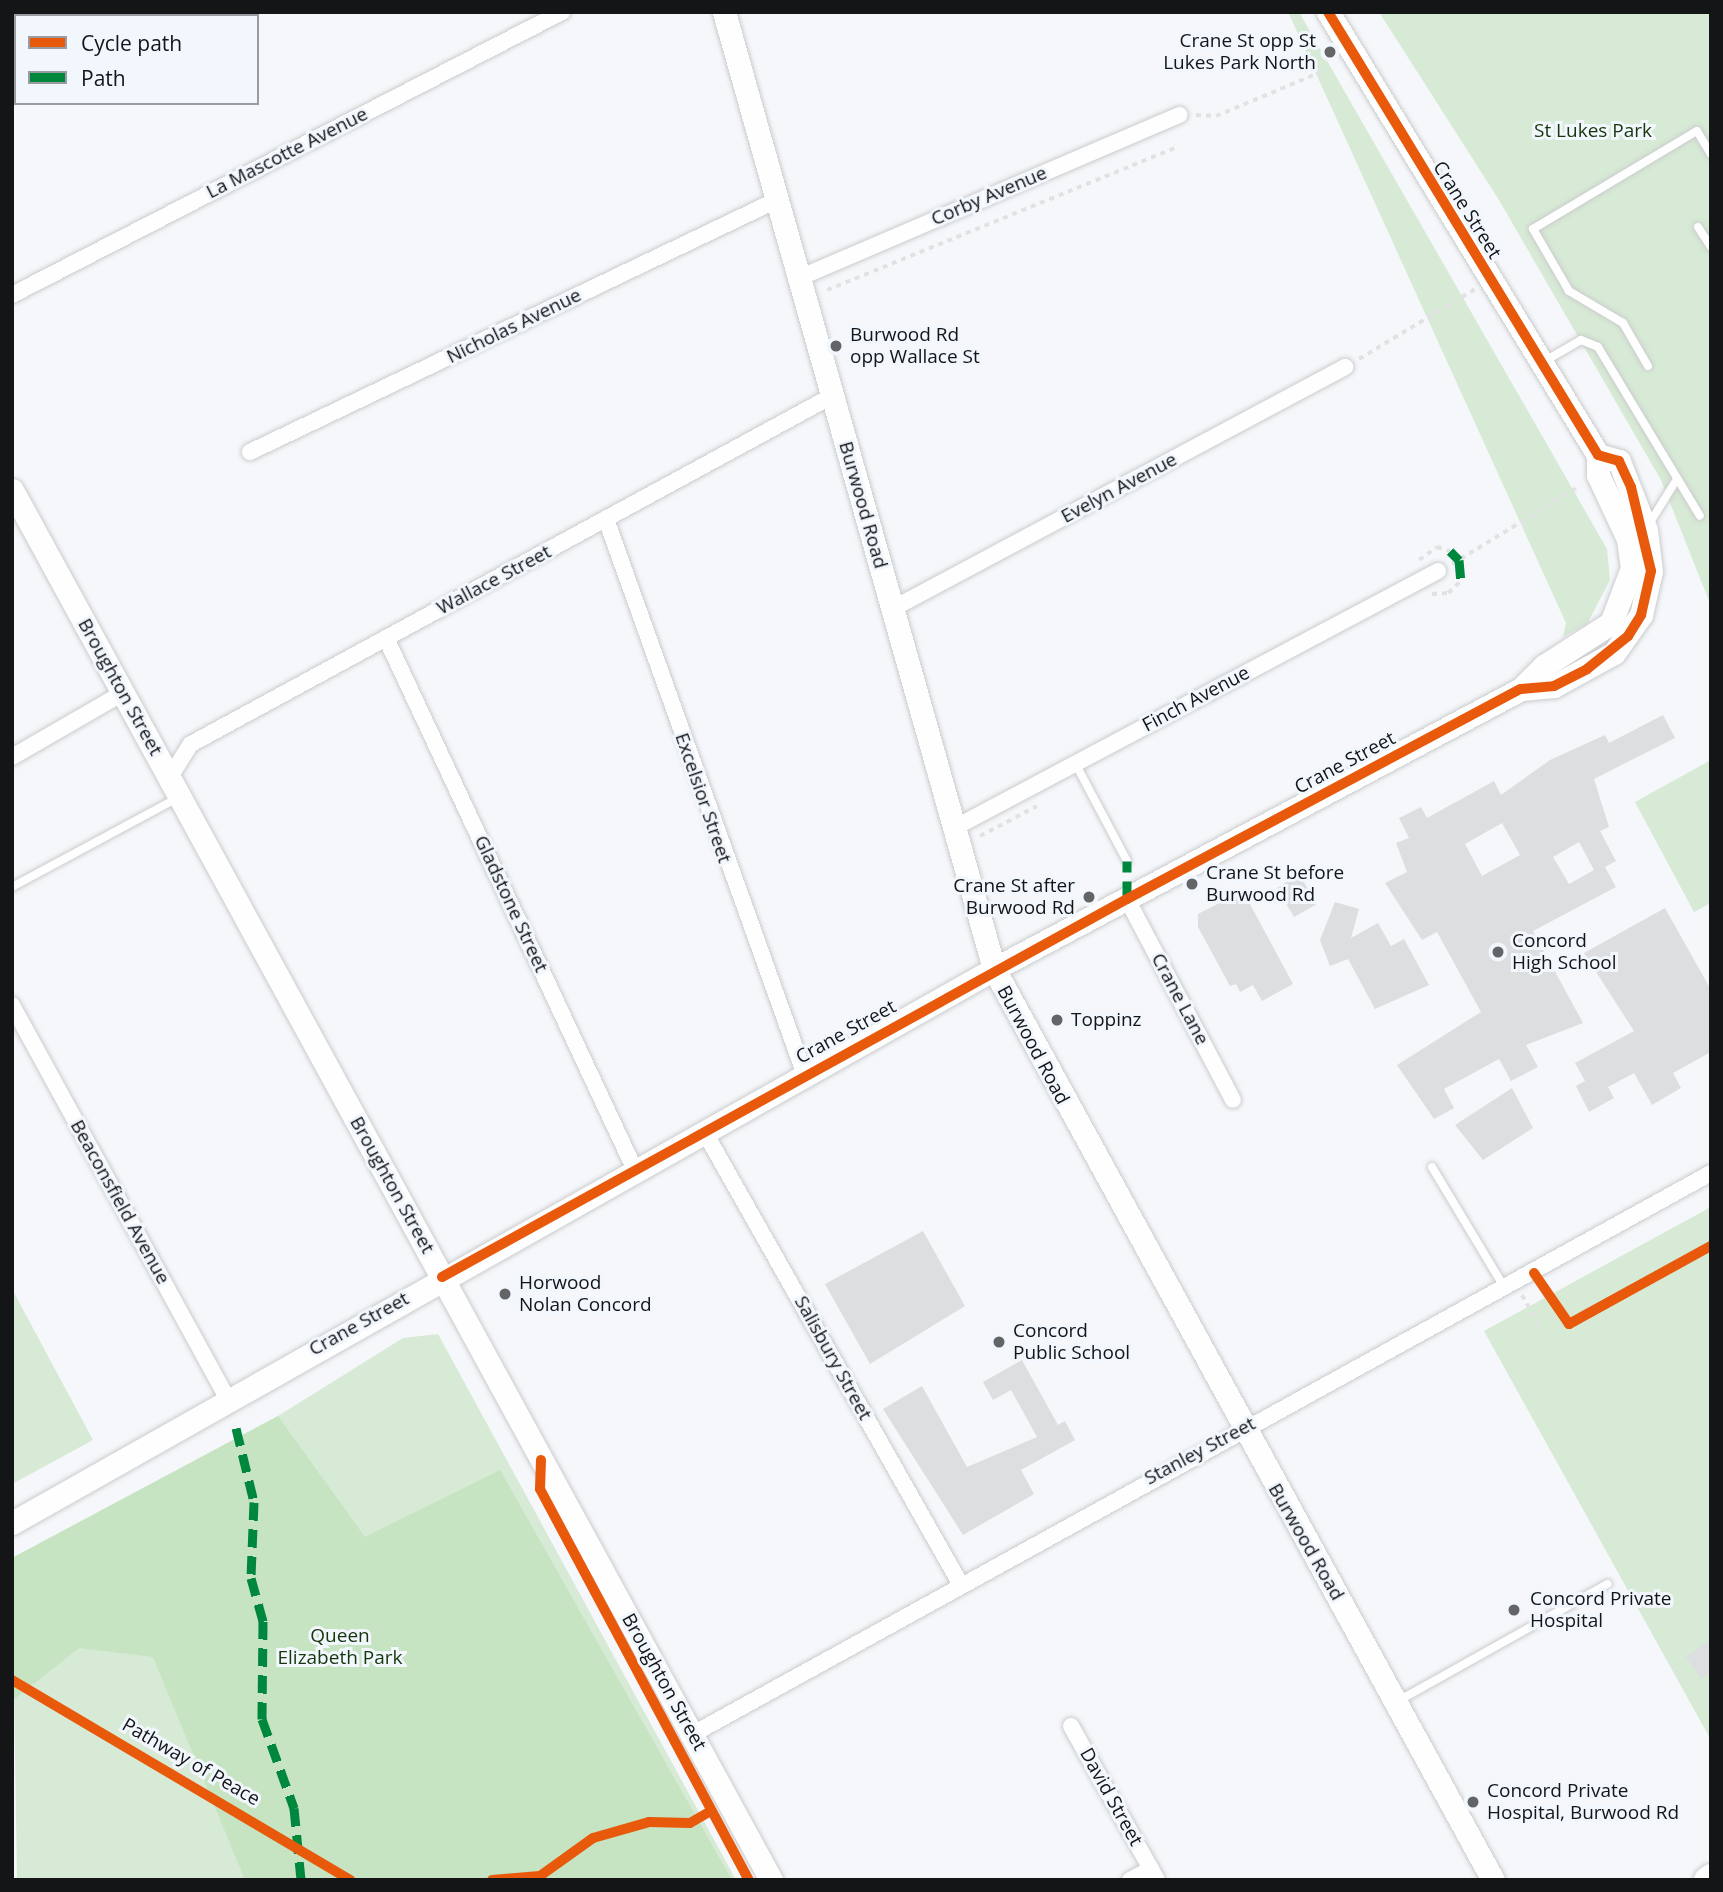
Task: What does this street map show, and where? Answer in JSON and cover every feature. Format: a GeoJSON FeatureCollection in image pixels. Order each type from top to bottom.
{"type":"FeatureCollection","features":[{"type":"Feature","properties":{"kind":"main road","name":"Burwood Road"},"geometry":{"type":"LineString","coordinates":[[724,12],[994,970],[1241,1429],[1396,1702],[1493,1880]]}},
{"type":"Feature","properties":{"kind":"main road","name":"Crane Street"},"geometry":{"type":"LineString","coordinates":[[12,1523],[227,1398],[994,970],[1521,689],[1544,666],[1595,638],[1628,589],[1628,539],[1598,465],[1543,362],[1490,280],[1328,12]]}},
{"type":"Feature","properties":{"kind":"main road","name":"Crane Street"},"geometry":{"type":"LineString","coordinates":[[1521,689],[1554,686],[1614,653],[1641,615],[1651,571],[1646,530],[1619,461],[1598,465]]}},
{"type":"Feature","properties":{"kind":"main road","name":"Broughton Street"},"geometry":{"type":"LineString","coordinates":[[12,490],[771,1880]]}},
{"type":"Feature","properties":{"kind":"street","name":"La Mascotte Avenue"},"geometry":{"type":"LineString","coordinates":[[12,295],[562,12]]}},
{"type":"Feature","properties":{"kind":"street","name":"Corby Avenue"},"geometry":{"type":"LineString","coordinates":[[799,278],[1180,115]]}},
{"type":"Feature","properties":{"kind":"street","name":"Nicholas Avenue"},"geometry":{"type":"LineString","coordinates":[[250,452],[777,200]]}},
{"type":"Feature","properties":{"kind":"street","name":"Evelyn Avenue"},"geometry":{"type":"LineString","coordinates":[[892,609],[1345,367]]}},
{"type":"Feature","properties":{"kind":"street","name":"Wallace Street"},"geometry":{"type":"LineString","coordinates":[[175,787],[191,744],[832,396]]}},
{"type":"Feature","properties":{"kind":"street","name":"Excelsior Street"},"geometry":{"type":"LineString","coordinates":[[606,519],[805,1075]]}},
{"type":"Feature","properties":{"kind":"street","name":"Finch Avenue"},"geometry":{"type":"LineString","coordinates":[[954,828],[1438,571]]}},
{"type":"Feature","properties":{"kind":"street","name":"Gladstone Street"},"geometry":{"type":"LineString","coordinates":[[386,638],[635,1170]]}},
{"type":"Feature","properties":{"kind":"street"},"geometry":{"type":"LineString","coordinates":[[12,757],[123,693]]}},
{"type":"Feature","properties":{"kind":"street","name":"Crane Lane"},"geometry":{"type":"LineString","coordinates":[[1126,899],[1233,1100]]}},
{"type":"Feature","properties":{"kind":"street","name":"Beaconsfield Avenue"},"geometry":{"type":"LineString","coordinates":[[12,1005],[227,1398]]}},
{"type":"Feature","properties":{"kind":"street","name":"Salisbury Street"},"geometry":{"type":"LineString","coordinates":[[704,1131],[961,1585]]}},
{"type":"Feature","properties":{"kind":"street","name":"Stanley Street"},"geometry":{"type":"LineString","coordinates":[[693,1734],[1241,1429],[1510,1286],[1711,1173]]}},
{"type":"Feature","properties":{"kind":"street","name":"David Street"},"geometry":{"type":"LineString","coordinates":[[1071,1726],[1154,1874],[1130,1880]]}},
{"type":"Feature","properties":{"kind":"lane"},"geometry":{"type":"LineString","coordinates":[[1648,366],[1623,324],[1569,291],[1533,229],[1697,131],[1711,154]]}},
{"type":"Feature","properties":{"kind":"lane"},"geometry":{"type":"LineString","coordinates":[[1698,226],[1711,247]]}},
{"type":"Feature","properties":{"kind":"lane"},"geometry":{"type":"LineString","coordinates":[[1543,362],[1581,340],[1598,347],[1700,516]]}},
{"type":"Feature","properties":{"kind":"lane"},"geometry":{"type":"LineString","coordinates":[[1646,530],[1677,479]]}},
{"type":"Feature","properties":{"kind":"lane"},"geometry":{"type":"LineString","coordinates":[[1075,764],[1127,861]]}},
{"type":"Feature","properties":{"kind":"lane"},"geometry":{"type":"LineString","coordinates":[[12,887],[175,787]]}},
{"type":"Feature","properties":{"kind":"lane"},"geometry":{"type":"LineString","coordinates":[[1432,1167],[1510,1286]]}},
{"type":"Feature","properties":{"kind":"lane"},"geometry":{"type":"LineString","coordinates":[[1396,1702],[1606,1584]]}},
{"type":"Feature","properties":{"kind":"path"},"geometry":{"type":"LineString","coordinates":[[1180,115],[1216,116],[1323,71]]}},
{"type":"Feature","properties":{"kind":"path"},"geometry":{"type":"LineString","coordinates":[[827,289],[1175,148]]}},
{"type":"Feature","properties":{"kind":"path"},"geometry":{"type":"LineString","coordinates":[[1345,367],[1490,280]]}},
{"type":"Feature","properties":{"kind":"path"},"geometry":{"type":"LineString","coordinates":[[1438,571],[1598,465]]}},
{"type":"Feature","properties":{"kind":"path"},"geometry":{"type":"LineString","coordinates":[[1510,1286],[1540,1326]]}},
{"type":"Feature","properties":{"kind":"green space"},"geometry":{"type":"Polygon","coordinates":[[[1288,12],[1299,12],[1607,549],[1610,580],[1587,624],[1563,637],[1566,623],[1288,12]]]}},
{"type":"Feature","properties":{"kind":"green space","name":"St Lukes Park"},"geometry":{"type":"Polygon","coordinates":[[[1379,12],[1711,12],[1711,606],[1661,480],[1499,200],[1379,12]]]}},
{"type":"Feature","properties":{"kind":"green space"},"geometry":{"type":"Polygon","coordinates":[[[1711,760],[1711,903],[1694,912],[1635,802],[1711,760]]]}},
{"type":"Feature","properties":{"kind":"green space"},"geometry":{"type":"Polygon","coordinates":[[[1711,1207],[1711,1740],[1484,1331],[1711,1207]]]}},
{"type":"Feature","properties":{"kind":"green space"},"geometry":{"type":"Polygon","coordinates":[[[12,1289],[93,1440],[12,1484],[12,1289]]]}},
{"type":"Feature","properties":{"kind":"green space","name":"Queen Elizabeth Park"},"geometry":{"type":"Polygon","coordinates":[[[438,1334],[736,1880],[17,1880],[12,1558],[278,1416],[403,1338],[438,1334]]]}},
{"type":"Feature","properties":{"kind":"green space","name":"Queen Elizabeth Park"},"geometry":{"type":"Polygon","coordinates":[[[278,1416],[365,1537],[500,1470],[732,1880],[245,1880],[153,1657],[79,1648],[12,1701],[12,1558],[278,1416]]]}},
{"type":"Feature","properties":{"kind":"building"},"geometry":{"type":"Polygon","coordinates":[[[1663,715],[1675,738],[1594,779],[1609,827],[1600,831],[1616,861],[1605,867],[1616,887],[1533,931],[1583,1023],[1526,1045],[1538,1067],[1511,1081],[1499,1059],[1444,1089],[1454,1108],[1434,1119],[1397,1065],[1481,1012],[1437,932],[1422,940],[1385,883],[1407,872],[1396,843],[1409,838],[1399,818],[1421,807],[1427,818],[1494,781],[1501,795],[1550,760],[1605,735],[1609,743],[1663,715]],[[1502,823],[1465,844],[1482,876],[1520,855],[1502,823]],[[1579,842],[1553,857],[1569,884],[1594,870],[1579,842]]]}},
{"type":"Feature","properties":{"kind":"building"},"geometry":{"type":"Polygon","coordinates":[[[1299,874],[1317,904],[1294,917],[1277,888],[1299,874]]]}},
{"type":"Feature","properties":{"kind":"building"},"geometry":{"type":"Polygon","coordinates":[[[1243,891],[1293,984],[1262,1001],[1253,985],[1240,992],[1236,984],[1230,986],[1198,927],[1198,914],[1243,891]]]}},
{"type":"Feature","properties":{"kind":"building"},"geometry":{"type":"Polygon","coordinates":[[[1335,902],[1359,909],[1351,938],[1378,923],[1391,946],[1404,939],[1429,985],[1375,1009],[1348,959],[1330,966],[1320,940],[1335,902]]]}},
{"type":"Feature","properties":{"kind":"building"},"geometry":{"type":"Polygon","coordinates":[[[1665,908],[1711,990],[1711,1052],[1673,1073],[1681,1088],[1652,1105],[1634,1073],[1608,1087],[1614,1098],[1589,1112],[1576,1086],[1585,1081],[1575,1063],[1634,1031],[1584,953],[1665,908]]]}},
{"type":"Feature","properties":{"kind":"building"},"geometry":{"type":"Polygon","coordinates":[[[1512,1088],[1533,1128],[1483,1160],[1455,1125],[1512,1088]]]}},
{"type":"Feature","properties":{"kind":"building"},"geometry":{"type":"Polygon","coordinates":[[[923,1231],[965,1306],[870,1364],[825,1284],[923,1231]]]}},
{"type":"Feature","properties":{"kind":"building"},"geometry":{"type":"Polygon","coordinates":[[[1022,1360],[1058,1425],[1065,1421],[1075,1440],[1021,1470],[1034,1494],[963,1535],[883,1409],[922,1386],[967,1467],[1037,1437],[1011,1390],[993,1400],[983,1382],[1022,1360]]]}},
{"type":"Feature","properties":{"kind":"building"},"geometry":{"type":"Polygon","coordinates":[[[1711,1639],[1711,1672],[1701,1679],[1686,1657],[1711,1639]]]}},
{"type":"Feature","properties":{"kind":"marked path"},"geometry":{"type":"LineString","coordinates":[[1450,551],[1459,560],[1461,581]]}},
{"type":"Feature","properties":{"kind":"marked path"},"geometry":{"type":"LineString","coordinates":[[1127,861],[1127,899]]}},
{"type":"Feature","properties":{"kind":"marked path"},"geometry":{"type":"LineString","coordinates":[[236,1428],[254,1502],[251,1578],[263,1621],[262,1719],[294,1808],[301,1880]]}},
{"type":"Feature","properties":{"kind":"cycle path"},"geometry":{"type":"LineString","coordinates":[[442,1277],[1127,899],[1521,689],[1554,686],[1587,669],[1628,636],[1641,615],[1651,571],[1631,487],[1619,461],[1598,455],[1328,12]]}},
{"type":"Feature","properties":{"kind":"cycle path"},"geometry":{"type":"LineString","coordinates":[[1534,1273],[1569,1324],[1711,1246]]}},
{"type":"Feature","properties":{"kind":"cycle path"},"geometry":{"type":"LineString","coordinates":[[541,1460],[540,1489],[749,1880]]}},
{"type":"Feature","properties":{"kind":"cycle path","name":"Pathway of Peace"},"geometry":{"type":"LineString","coordinates":[[12,1680],[350,1880]]}},
{"type":"Feature","properties":{"kind":"cycle path"},"geometry":{"type":"LineString","coordinates":[[492,1880],[540,1876],[593,1838],[649,1822],[690,1823],[711,1811]]}},
{"type":"Feature","properties":{"kind":"place","name":"Crane St opp St Lukes Park North"},"geometry":{"type":"Point","coordinates":[1330,52]}},
{"type":"Feature","properties":{"kind":"place","name":"Burwood Rd opp Wallace St"},"geometry":{"type":"Point","coordinates":[836,346]}},
{"type":"Feature","properties":{"kind":"place","name":"Crane St before Burwood Rd"},"geometry":{"type":"Point","coordinates":[1192,884]}},
{"type":"Feature","properties":{"kind":"place","name":"Crane St after Burwood Rd"},"geometry":{"type":"Point","coordinates":[1089,897]}},
{"type":"Feature","properties":{"kind":"place","name":"Concord High School"},"geometry":{"type":"Point","coordinates":[1498,952]}},
{"type":"Feature","properties":{"kind":"place","name":"Toppinz"},"geometry":{"type":"Point","coordinates":[1057,1020]}},
{"type":"Feature","properties":{"kind":"place","name":"Horwood Nolan Concord"},"geometry":{"type":"Point","coordinates":[505,1294]}},
{"type":"Feature","properties":{"kind":"place","name":"Concord Public School"},"geometry":{"type":"Point","coordinates":[999,1342]}},
{"type":"Feature","properties":{"kind":"place","name":"Concord Private Hospital"},"geometry":{"type":"Point","coordinates":[1514,1610]}},
{"type":"Feature","properties":{"kind":"place","name":"Concord Private Hospital, Burwood Rd"},"geometry":{"type":"Point","coordinates":[1473,1802]}}]}
